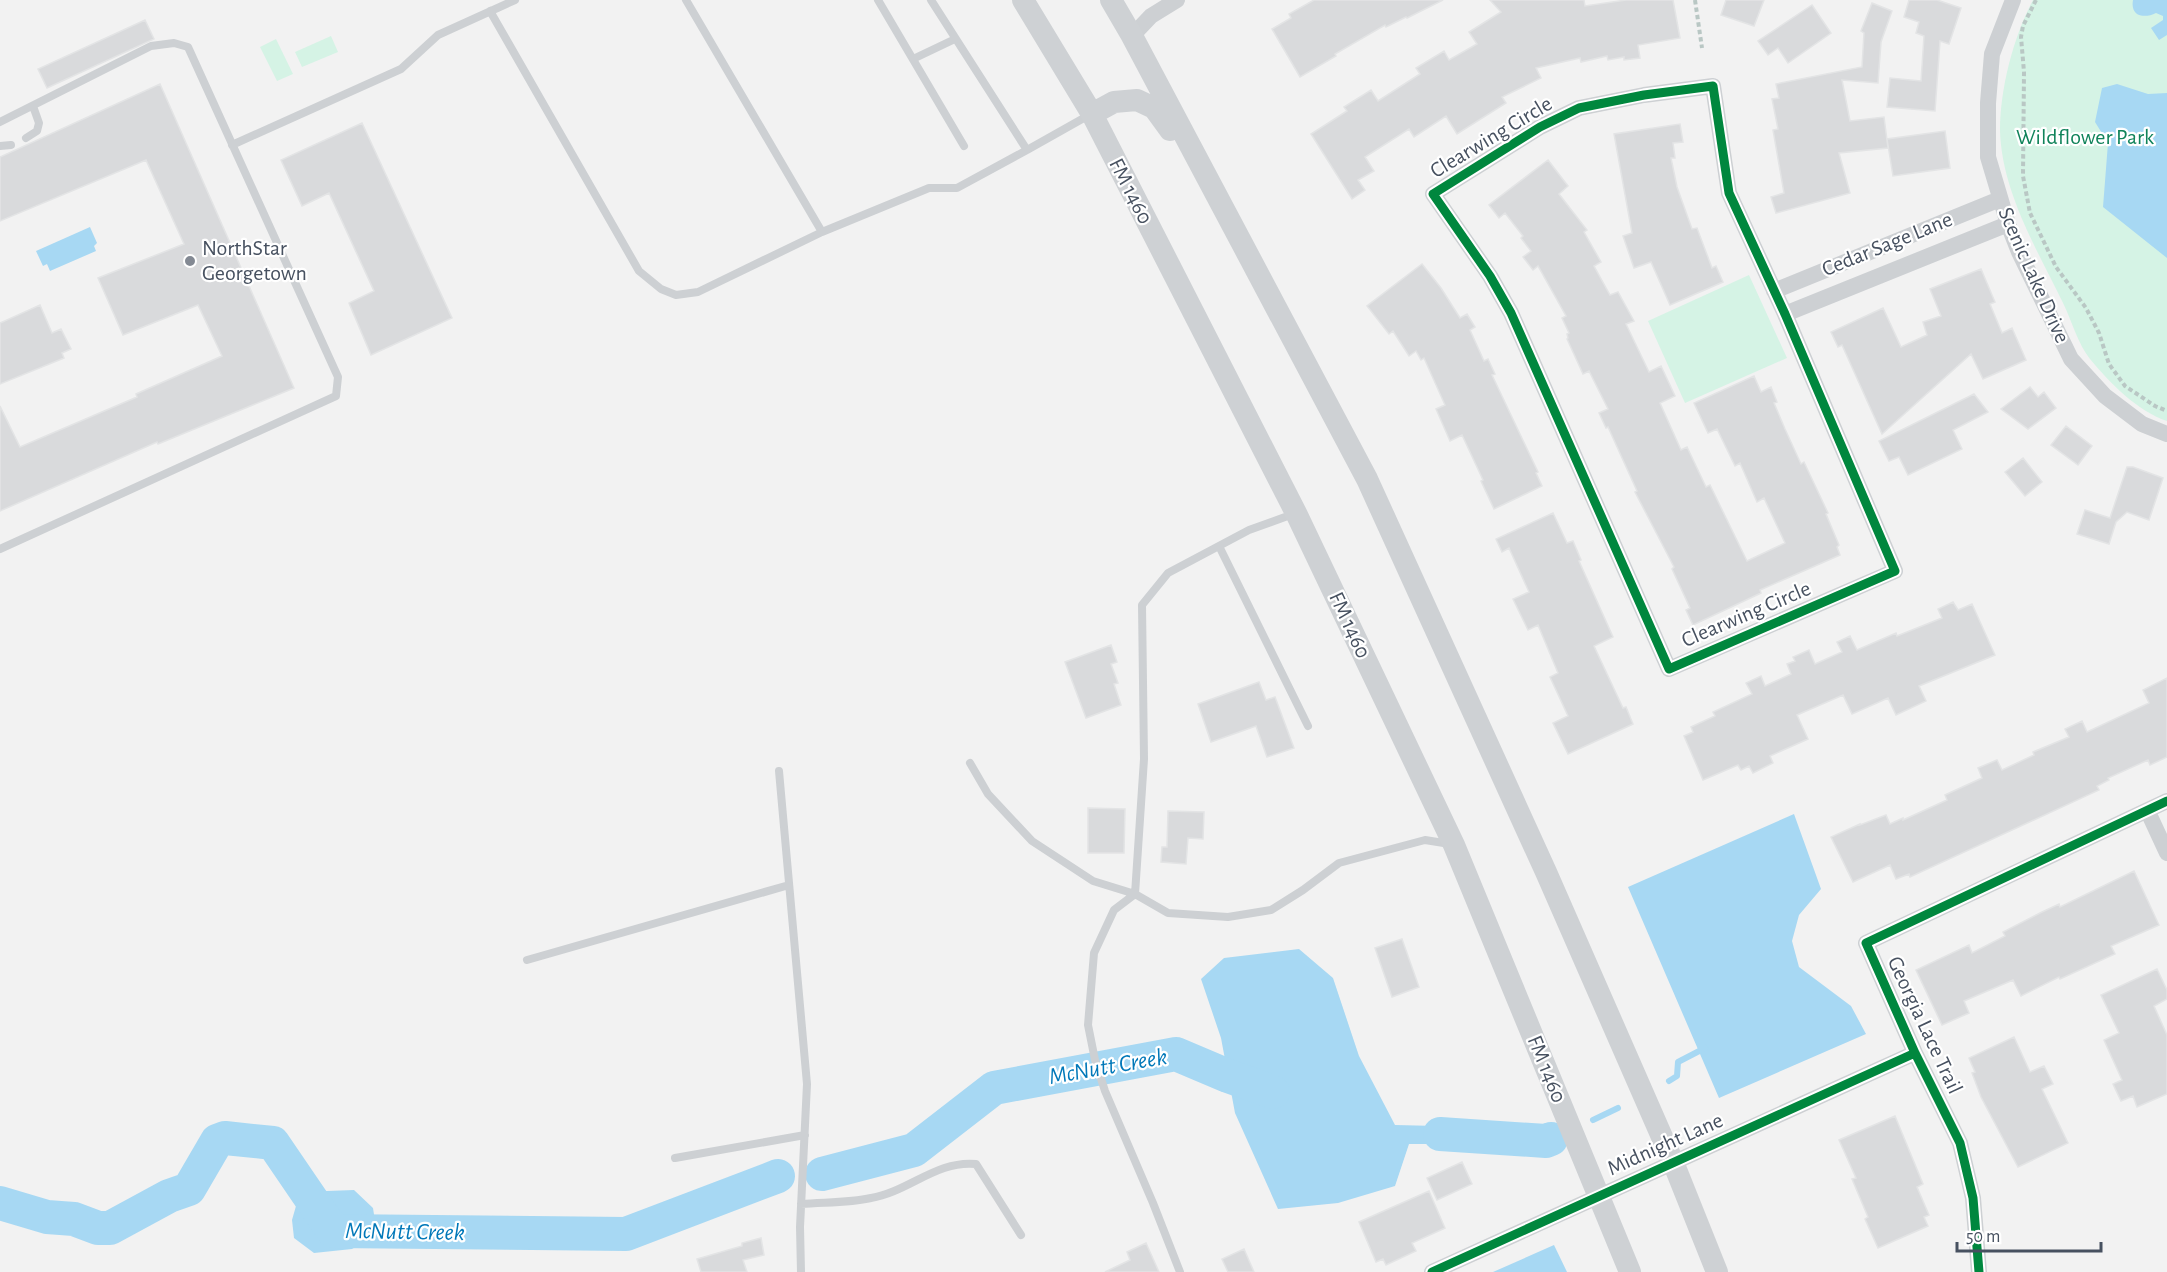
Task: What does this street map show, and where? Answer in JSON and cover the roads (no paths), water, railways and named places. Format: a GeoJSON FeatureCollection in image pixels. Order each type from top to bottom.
{"type":"FeatureCollection","features":[{"type":"Feature","properties":{"kind":"main road","name":"FM 1460"},"geometry":{"type":"LineString","coordinates":[[1023,0],[1092,114],[1296,513],[1454,845],[1630,1272]]}},
{"type":"Feature","properties":{"kind":"main road"},"geometry":{"type":"LineString","coordinates":[[1111,0],[1367,479],[1546,872],[1673,1162],[1717,1272]]}},
{"type":"Feature","properties":{"kind":"main road"},"geometry":{"type":"LineString","coordinates":[[1092,114],[1114,102],[1137,100],[1154,108],[1212,187]]}},
{"type":"Feature","properties":{"kind":"street"},"geometry":{"type":"LineString","coordinates":[[1132,36],[1150,16],[1178,0]]}},
{"type":"Feature","properties":{"kind":"street","name":"Scenic Lake Drive"},"geometry":{"type":"LineString","coordinates":[[2013,0],[1992,54],[1988,103],[1988,158],[2008,224],[2019,252],[2071,359],[2105,396],[2142,424],[2167,434]]}},
{"type":"Feature","properties":{"kind":"street","name":"Clearwing Circle"},"geometry":{"type":"LineString","coordinates":[[1713,86],[1729,193],[1774,291],[1895,572],[1669,669],[1511,313],[1490,276],[1433,194],[1540,127],[1579,108],[1644,95],[1713,86]]}},
{"type":"Feature","properties":{"kind":"street","name":"Cedar Sage Lane"},"geometry":{"type":"LineString","coordinates":[[1774,291],[2000,199]]}},
{"type":"Feature","properties":{"kind":"street","name":"Cedar Sage Lane"},"geometry":{"type":"LineString","coordinates":[[1785,314],[2008,224]]}},
{"type":"Feature","properties":{"kind":"street","name":"Georgia Lace Trail"},"geometry":{"type":"LineString","coordinates":[[1979,1272],[1973,1198],[1960,1143],[1915,1053],[1866,943],[2148,812],[2167,801]]}},
{"type":"Feature","properties":{"kind":"street"},"geometry":{"type":"LineString","coordinates":[[2148,812],[2167,853]]}},
{"type":"Feature","properties":{"kind":"street","name":"Midnight Lane"},"geometry":{"type":"LineString","coordinates":[[1432,1272],[1915,1053]]}},
{"type":"Feature","properties":{"kind":"lane"},"geometry":{"type":"LineString","coordinates":[[232,145],[401,69],[438,35],[515,0]]}},
{"type":"Feature","properties":{"kind":"lane"},"geometry":{"type":"LineString","coordinates":[[686,0],[822,232]]}},
{"type":"Feature","properties":{"kind":"lane"},"geometry":{"type":"LineString","coordinates":[[878,0],[964,146]]}},
{"type":"Feature","properties":{"kind":"lane"},"geometry":{"type":"LineString","coordinates":[[931,0],[1027,150]]}},
{"type":"Feature","properties":{"kind":"lane"},"geometry":{"type":"LineString","coordinates":[[490,12],[639,271],[661,289],[676,295],[698,292],[822,232],[929,188],[957,188],[1092,114]]}},
{"type":"Feature","properties":{"kind":"lane"},"geometry":{"type":"LineString","coordinates":[[913,59],[955,39]]}},
{"type":"Feature","properties":{"kind":"lane"},"geometry":{"type":"LineString","coordinates":[[0,122],[151,46],[174,43],[188,47],[338,377],[336,396],[0,549]]}},
{"type":"Feature","properties":{"kind":"lane"},"geometry":{"type":"LineString","coordinates":[[26,138],[37,131],[39,123],[33,106]]}},
{"type":"Feature","properties":{"kind":"lane"},"geometry":{"type":"LineString","coordinates":[[0,146],[11,145]]}},
{"type":"Feature","properties":{"kind":"lane"},"geometry":{"type":"LineString","coordinates":[[1180,1272],[1105,1091],[1095,1060],[1088,1025],[1094,953],[1114,910],[1135,894],[1144,759],[1142,605],[1168,573],[1249,530],[1296,513]]}},
{"type":"Feature","properties":{"kind":"lane"},"geometry":{"type":"LineString","coordinates":[[1219,546],[1308,726]]}},
{"type":"Feature","properties":{"kind":"lane"},"geometry":{"type":"LineString","coordinates":[[970,763],[988,794],[1032,841],[1094,881],[1135,894],[1168,913],[1228,917],[1271,910],[1303,890],[1339,862],[1425,840],[1454,845]]}},
{"type":"Feature","properties":{"kind":"lane"},"geometry":{"type":"LineString","coordinates":[[779,771],[807,1084],[801,1204],[801,1272]]}},
{"type":"Feature","properties":{"kind":"lane"},"geometry":{"type":"LineString","coordinates":[[527,960],[789,885]]}},
{"type":"Feature","properties":{"kind":"lane"},"geometry":{"type":"LineString","coordinates":[[675,1158],[805,1135]]}},
{"type":"Feature","properties":{"kind":"lane"},"geometry":{"type":"LineString","coordinates":[[801,1204],[872,1198],[963,1162],[976,1164],[1021,1234]]}},
{"type":"Feature","properties":{"kind":"water"},"geometry":{"type":"Polygon","coordinates":[[[2133,0],[2167,0],[2167,35],[2159,40],[2151,28],[2163,20],[2163,16],[2156,13],[2147,16],[2139,15],[2134,10],[2133,0]]]}},
{"type":"Feature","properties":{"kind":"water"},"geometry":{"type":"Polygon","coordinates":[[[2117,84],[2148,94],[2167,93],[2167,258],[2103,207],[2108,143],[2095,122],[2102,88],[2117,84]]]}},
{"type":"Feature","properties":{"kind":"water"},"geometry":{"type":"Polygon","coordinates":[[[90,227],[97,243],[94,246],[96,251],[50,271],[47,264],[43,266],[36,251],[90,227]]]}},
{"type":"Feature","properties":{"kind":"water"},"geometry":{"type":"Polygon","coordinates":[[[1794,814],[1821,889],[1799,915],[1792,941],[1799,967],[1851,1006],[1866,1034],[1719,1098],[1628,887],[1794,814]]]}},
{"type":"Feature","properties":{"kind":"water"},"geometry":{"type":"Polygon","coordinates":[[[1299,949],[1333,978],[1359,1056],[1395,1125],[1481,1127],[1489,1144],[1409,1144],[1395,1186],[1338,1203],[1278,1209],[1235,1113],[1221,1038],[1201,979],[1224,958],[1299,949]]]}},
{"type":"Feature","properties":{"kind":"water"},"geometry":{"type":"Polygon","coordinates":[[[354,1190],[373,1208],[377,1234],[352,1249],[314,1253],[294,1238],[292,1220],[300,1192],[354,1190]]]}},
{"type":"Feature","properties":{"kind":"water"},"geometry":{"type":"Polygon","coordinates":[[[1554,1245],[1567,1272],[1493,1272],[1554,1245]]]}},
{"type":"Feature","properties":{"kind":"waterway","name":"McNutt Creek"},"geometry":{"type":"LineString","coordinates":[[1669,1081],[1677,1076],[1678,1062],[1705,1048]]}},
{"type":"Feature","properties":{"kind":"waterway","name":"McNutt Creek"},"geometry":{"type":"LineString","coordinates":[[822,1174],[914,1150],[994,1088],[1176,1054],[1273,1092]]}},
{"type":"Feature","properties":{"kind":"waterway","name":"McNutt Creek"},"geometry":{"type":"LineString","coordinates":[[1593,1120],[1618,1108]]}},
{"type":"Feature","properties":{"kind":"waterway","name":"McNutt Creek"},"geometry":{"type":"LineString","coordinates":[[1440,1134],[1546,1141],[1551,1139]]}},
{"type":"Feature","properties":{"kind":"waterway","name":"McNutt Creek"},"geometry":{"type":"LineString","coordinates":[[0,1203],[47,1217],[74,1219],[98,1228],[110,1228],[169,1196],[189,1189],[217,1141],[225,1138],[273,1143],[333,1231],[626,1234],[778,1176]]}},
{"type":"Feature","properties":{"kind":"place","name":"NorthStar Georgetown"},"geometry":{"type":"Point","coordinates":[190,261]}},
{"type":"Feature","properties":{"kind":"park label","name":"Wildflower Park"},"geometry":{"type":"Point","coordinates":[2085,137]}}]}
